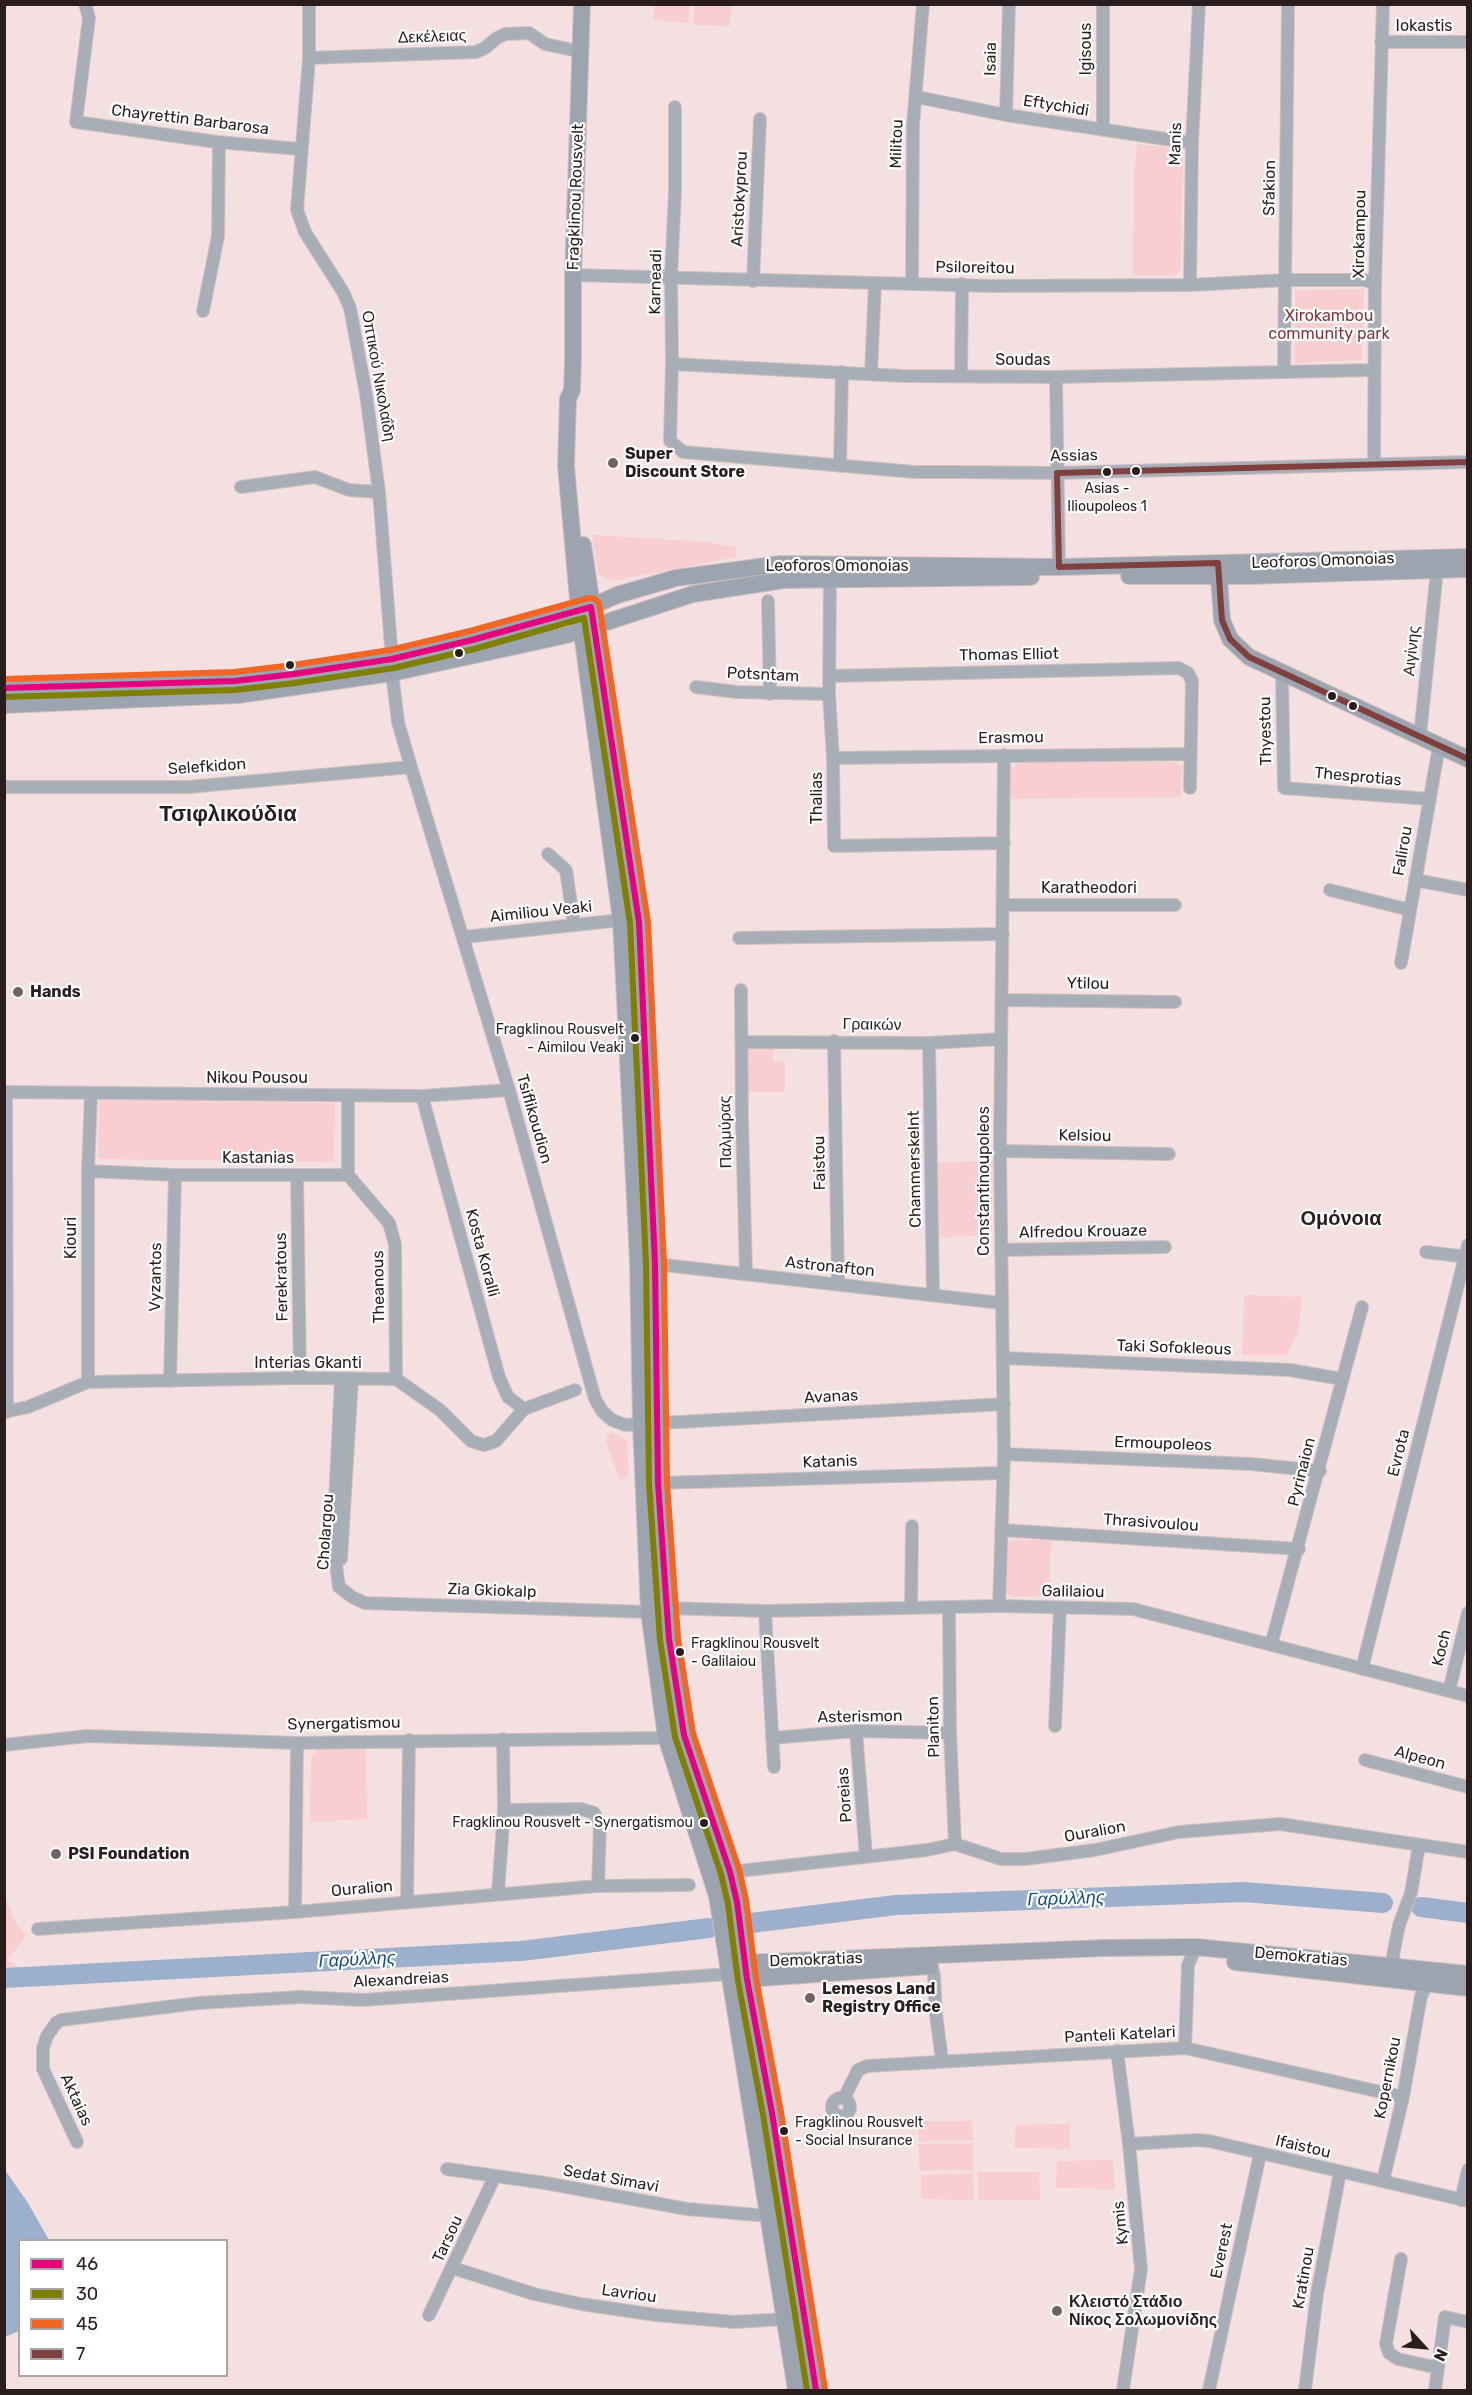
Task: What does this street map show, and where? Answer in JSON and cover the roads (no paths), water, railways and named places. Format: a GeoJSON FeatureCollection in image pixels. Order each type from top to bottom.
{"type":"FeatureCollection","features":[{"type":"Feature","properties":{"kind":"main road","name":"Fragklinou Rousvelt"},"geometry":{"type":"LineString","coordinates":[[582,4],[573,275],[572,390],[576,397],[575,464],[585,609],[639,922],[655,1264],[659,1422],[658,1483],[666,1608],[684,1735],[730,1872],[737,1902],[746,1971],[772,2113],[816,2391]]}},
{"type":"Feature","properties":{"kind":"main road","name":"Leoforos Omonoias"},"geometry":{"type":"LineString","coordinates":[[4,705],[238,694],[588,629],[693,594],[784,580],[1217,569],[1467,557]]}},
{"type":"Feature","properties":{"kind":"main road","name":"Leoforos Omonoias"},"geometry":{"type":"LineString","coordinates":[[4,688],[236,681],[392,666],[585,609],[617,595],[676,578],[781,564],[1217,569],[1467,569]]}},
{"type":"Feature","properties":{"kind":"main road"},"geometry":{"type":"LineString","coordinates":[[1217,569],[1222,620],[1230,639],[1249,657],[1467,759]]}},
{"type":"Feature","properties":{"kind":"main road","name":"Fragklinou Rousvelt"},"geometry":{"type":"LineString","coordinates":[[588,629],[621,920],[638,1261],[640,1424],[649,1612],[666,1737],[717,1896],[796,2391]]}},
{"type":"Feature","properties":{"kind":"main road","name":"Demokratias"},"geometry":{"type":"LineString","coordinates":[[1193,1952],[1424,1990],[1467,1988]]}},
{"type":"Feature","properties":{"kind":"main road","name":"Demokratias"},"geometry":{"type":"LineString","coordinates":[[746,1971],[930,1961],[1193,1952],[1395,1966],[1467,1974]]}},
{"type":"Feature","properties":{"kind":"main road"},"geometry":{"type":"LineString","coordinates":[[728,1974],[746,1971]]}},
{"type":"Feature","properties":{"kind":"street","name":"Chayrettin Barbarosa"},"geometry":{"type":"LineString","coordinates":[[85,4],[89,18],[76,122],[219,142],[300,149]]}},
{"type":"Feature","properties":{"kind":"street","name":"Οπτικού Νικολαΐδη"},"geometry":{"type":"LineString","coordinates":[[309,4],[309,58],[300,149],[297,210],[305,232],[343,292],[350,308],[366,394],[379,492],[392,666]]}},
{"type":"Feature","properties":{"kind":"street","name":"Militou"},"geometry":{"type":"LineString","coordinates":[[912,284],[913,125],[923,4]]}},
{"type":"Feature","properties":{"kind":"street","name":"Isaia"},"geometry":{"type":"LineString","coordinates":[[1006,115],[1008,4]]}},
{"type":"Feature","properties":{"kind":"street","name":"Igisous"},"geometry":{"type":"LineString","coordinates":[[1103,4],[1103,130]]}},
{"type":"Feature","properties":{"kind":"street","name":"Manis"},"geometry":{"type":"LineString","coordinates":[[1190,285],[1192,143],[1199,4]]}},
{"type":"Feature","properties":{"kind":"street","name":"Sfakion"},"geometry":{"type":"LineString","coordinates":[[1284,372],[1288,4]]}},
{"type":"Feature","properties":{"kind":"street","name":"Xirokampou"},"geometry":{"type":"LineString","coordinates":[[1374,464],[1375,283],[1383,4]]}},
{"type":"Feature","properties":{"kind":"street","name":"Δεκέλειας"},"geometry":{"type":"LineString","coordinates":[[309,58],[476,52],[505,34],[529,33],[545,44],[582,52]]}},
{"type":"Feature","properties":{"kind":"street","name":"Iokastis"},"geometry":{"type":"LineString","coordinates":[[1381,42],[1467,42]]}},
{"type":"Feature","properties":{"kind":"street","name":"Eftychidi"},"geometry":{"type":"LineString","coordinates":[[917,97],[1006,115],[1192,143]]}},
{"type":"Feature","properties":{"kind":"street","name":"Karneadi"},"geometry":{"type":"LineString","coordinates":[[675,107],[670,441],[683,452]]}},
{"type":"Feature","properties":{"kind":"street","name":"Aristokyprou"},"geometry":{"type":"LineString","coordinates":[[753,281],[760,119]]}},
{"type":"Feature","properties":{"kind":"street"},"geometry":{"type":"LineString","coordinates":[[203,311],[218,236],[219,142]]}},
{"type":"Feature","properties":{"kind":"street","name":"Psiloreitou"},"geometry":{"type":"LineString","coordinates":[[573,275],[962,285],[1190,285],[1286,280],[1364,280],[1375,283]]}},
{"type":"Feature","properties":{"kind":"street"},"geometry":{"type":"LineString","coordinates":[[871,373],[875,283]]}},
{"type":"Feature","properties":{"kind":"street"},"geometry":{"type":"LineString","coordinates":[[961,376],[962,285]]}},
{"type":"Feature","properties":{"kind":"street","name":"Soudas"},"geometry":{"type":"LineString","coordinates":[[672,364],[871,373],[1056,377],[1374,370]]}},
{"type":"Feature","properties":{"kind":"street"},"geometry":{"type":"LineString","coordinates":[[840,466],[842,372]]}},
{"type":"Feature","properties":{"kind":"street"},"geometry":{"type":"LineString","coordinates":[[1056,377],[1059,567]]}},
{"type":"Feature","properties":{"kind":"street","name":"Assias"},"geometry":{"type":"LineString","coordinates":[[683,452],[915,472],[1057,473],[1467,462]]}},
{"type":"Feature","properties":{"kind":"street"},"geometry":{"type":"LineString","coordinates":[[241,487],[315,477],[348,490],[379,492]]}},
{"type":"Feature","properties":{"kind":"street","name":"Αιγίνης"},"geometry":{"type":"LineString","coordinates":[[1420,736],[1437,570]]}},
{"type":"Feature","properties":{"kind":"street","name":"Thalias"},"geometry":{"type":"LineString","coordinates":[[830,580],[829,693],[833,758],[834,846],[1004,843]]}},
{"type":"Feature","properties":{"kind":"street"},"geometry":{"type":"LineString","coordinates":[[768,601],[770,694]]}},
{"type":"Feature","properties":{"kind":"street","name":"Tsiflikoudion"},"geometry":{"type":"LineString","coordinates":[[392,666],[398,722],[509,1090],[595,1399],[602,1411],[612,1420],[625,1425],[659,1422]]}},
{"type":"Feature","properties":{"kind":"street","name":"Thomas Elliot"},"geometry":{"type":"LineString","coordinates":[[830,676],[1179,668],[1188,673],[1192,681],[1190,754]]}},
{"type":"Feature","properties":{"kind":"street","name":"Thyestou"},"geometry":{"type":"LineString","coordinates":[[1282,674],[1284,788]]}},
{"type":"Feature","properties":{"kind":"street","name":"Potsntam"},"geometry":{"type":"LineString","coordinates":[[696,687],[770,694],[829,693]]}},
{"type":"Feature","properties":{"kind":"street","name":"Falirou"},"geometry":{"type":"LineString","coordinates":[[1401,963],[1439,746]]}},
{"type":"Feature","properties":{"kind":"street"},"geometry":{"type":"LineString","coordinates":[[1190,754],[1190,788]]}},
{"type":"Feature","properties":{"kind":"street","name":"Erasmou"},"geometry":{"type":"LineString","coordinates":[[833,758],[1190,754]]}},
{"type":"Feature","properties":{"kind":"street","name":"Constantinoupoleos"},"geometry":{"type":"LineString","coordinates":[[999,1606],[1004,1454],[1000,1151],[1004,755]]}},
{"type":"Feature","properties":{"kind":"street","name":"Selefkidon"},"geometry":{"type":"LineString","coordinates":[[4,787],[188,787],[411,767]]}},
{"type":"Feature","properties":{"kind":"street","name":"Thesprotias"},"geometry":{"type":"LineString","coordinates":[[1284,788],[1429,799]]}},
{"type":"Feature","properties":{"kind":"street"},"geometry":{"type":"LineString","coordinates":[[548,854],[566,870],[574,925]]}},
{"type":"Feature","properties":{"kind":"street"},"geometry":{"type":"LineString","coordinates":[[1415,879],[1467,890]]}},
{"type":"Feature","properties":{"kind":"street"},"geometry":{"type":"LineString","coordinates":[[1330,890],[1410,910]]}},
{"type":"Feature","properties":{"kind":"street","name":"Karatheodori"},"geometry":{"type":"LineString","coordinates":[[1003,905],[1175,905]]}},
{"type":"Feature","properties":{"kind":"street","name":"Aimiliou Veaki"},"geometry":{"type":"LineString","coordinates":[[464,938],[621,920]]}},
{"type":"Feature","properties":{"kind":"street"},"geometry":{"type":"LineString","coordinates":[[739,938],[1003,934]]}},
{"type":"Feature","properties":{"kind":"street","name":"Παλμύρας"},"geometry":{"type":"LineString","coordinates":[[741,990],[746,1274]]}},
{"type":"Feature","properties":{"kind":"street","name":"Ytilou"},"geometry":{"type":"LineString","coordinates":[[1001,1000],[1175,1002]]}},
{"type":"Feature","properties":{"kind":"street","name":"Γραικών"},"geometry":{"type":"LineString","coordinates":[[743,1042],[929,1042],[1001,1039]]}},
{"type":"Feature","properties":{"kind":"street","name":"Faistou"},"geometry":{"type":"LineString","coordinates":[[834,1041],[838,1284]]}},
{"type":"Feature","properties":{"kind":"street","name":"Chammerskelnt"},"geometry":{"type":"LineString","coordinates":[[929,1042],[933,1295]]}},
{"type":"Feature","properties":{"kind":"street","name":"Nikou Pousou"},"geometry":{"type":"LineString","coordinates":[[5,1092],[422,1096],[509,1090]]}},
{"type":"Feature","properties":{"kind":"street"},"geometry":{"type":"LineString","coordinates":[[5,1092],[6,1412]]}},
{"type":"Feature","properties":{"kind":"street","name":"Kiouri"},"geometry":{"type":"LineString","coordinates":[[88,1382],[88,1171],[91,1094]]}},
{"type":"Feature","properties":{"kind":"street"},"geometry":{"type":"LineString","coordinates":[[348,1095],[348,1175]]}},
{"type":"Feature","properties":{"kind":"street","name":"Kosta Koralli"},"geometry":{"type":"LineString","coordinates":[[422,1096],[498,1377],[508,1397],[524,1410]]}},
{"type":"Feature","properties":{"kind":"street","name":"Kelsiou"},"geometry":{"type":"LineString","coordinates":[[1000,1151],[1168,1154]]}},
{"type":"Feature","properties":{"kind":"street","name":"Kastanias"},"geometry":{"type":"LineString","coordinates":[[88,1171],[348,1175]]}},
{"type":"Feature","properties":{"kind":"street","name":"Vyzantos"},"geometry":{"type":"LineString","coordinates":[[170,1381],[175,1174]]}},
{"type":"Feature","properties":{"kind":"street","name":"Ferekratous"},"geometry":{"type":"LineString","coordinates":[[297,1175],[300,1378]]}},
{"type":"Feature","properties":{"kind":"street","name":"Theanous"},"geometry":{"type":"LineString","coordinates":[[348,1175],[389,1223],[395,1244],[396,1379]]}},
{"type":"Feature","properties":{"kind":"street","name":"Alfredou Krouaze"},"geometry":{"type":"LineString","coordinates":[[1001,1250],[1165,1246]]}},
{"type":"Feature","properties":{"kind":"street"},"geometry":{"type":"LineString","coordinates":[[1426,1252],[1466,1253]]}},
{"type":"Feature","properties":{"kind":"street","name":"Evrota"},"geometry":{"type":"LineString","coordinates":[[1362,1669],[1466,1253]]}},
{"type":"Feature","properties":{"kind":"street","name":"Astronafton"},"geometry":{"type":"LineString","coordinates":[[655,1264],[1001,1303]]}},
{"type":"Feature","properties":{"kind":"street","name":"Pyrinaion"},"geometry":{"type":"LineString","coordinates":[[1271,1645],[1320,1471],[1362,1307]]}},
{"type":"Feature","properties":{"kind":"street","name":"Taki Sofokleous"},"geometry":{"type":"LineString","coordinates":[[1004,1358],[1290,1370],[1342,1379]]}},
{"type":"Feature","properties":{"kind":"street","name":"Interias Gkanti"},"geometry":{"type":"LineString","coordinates":[[6,1412],[28,1407],[88,1382],[300,1378],[396,1379]]}},
{"type":"Feature","properties":{"kind":"street","name":"Cholargou"},"geometry":{"type":"LineString","coordinates":[[339,1587],[333,1543],[347,1379]]}},
{"type":"Feature","properties":{"kind":"street"},"geometry":{"type":"LineString","coordinates":[[396,1379],[440,1410],[471,1441],[484,1445],[496,1442],[524,1410],[575,1390]]}},
{"type":"Feature","properties":{"kind":"street","name":"Avanas"},"geometry":{"type":"LineString","coordinates":[[659,1422],[1004,1404]]}},
{"type":"Feature","properties":{"kind":"street","name":"Ermoupoleos"},"geometry":{"type":"LineString","coordinates":[[1004,1454],[1251,1464],[1320,1471]]}},
{"type":"Feature","properties":{"kind":"street","name":"Katanis"},"geometry":{"type":"LineString","coordinates":[[658,1483],[1002,1473]]}},
{"type":"Feature","properties":{"kind":"street"},"geometry":{"type":"LineString","coordinates":[[910,1608],[912,1526]]}},
{"type":"Feature","properties":{"kind":"street","name":"Thrasivoulou"},"geometry":{"type":"LineString","coordinates":[[1001,1530],[1299,1549]]}},
{"type":"Feature","properties":{"kind":"street","name":"Zia Gkiokalp"},"geometry":{"type":"LineString","coordinates":[[339,1587],[365,1603],[649,1612]]}},
{"type":"Feature","properties":{"kind":"street","name":"Galilaiou"},"geometry":{"type":"LineString","coordinates":[[666,1608],[765,1611],[999,1606],[1133,1609],[1467,1696]]}},
{"type":"Feature","properties":{"kind":"street","name":"Planiton"},"geometry":{"type":"LineString","coordinates":[[950,1608],[950,1733],[955,1844]]}},
{"type":"Feature","properties":{"kind":"street"},"geometry":{"type":"LineString","coordinates":[[1055,1726],[1060,1608]]}},
{"type":"Feature","properties":{"kind":"street"},"geometry":{"type":"LineString","coordinates":[[765,1611],[774,1767]]}},
{"type":"Feature","properties":{"kind":"street","name":"Koch"},"geometry":{"type":"LineString","coordinates":[[1449,1691],[1467,1613]]}},
{"type":"Feature","properties":{"kind":"street","name":"Asterismon"},"geometry":{"type":"LineString","coordinates":[[772,1738],[856,1731],[950,1733]]}},
{"type":"Feature","properties":{"kind":"street","name":"Poreias"},"geometry":{"type":"LineString","coordinates":[[856,1731],[866,1856]]}},
{"type":"Feature","properties":{"kind":"street","name":"Synergatismou"},"geometry":{"type":"LineString","coordinates":[[4,1745],[99,1736],[297,1743],[684,1735]]}},
{"type":"Feature","properties":{"kind":"street"},"geometry":{"type":"LineString","coordinates":[[498,1893],[504,1810],[503,1739]]}},
{"type":"Feature","properties":{"kind":"street"},"geometry":{"type":"LineString","coordinates":[[407,1901],[409,1740]]}},
{"type":"Feature","properties":{"kind":"street"},"geometry":{"type":"LineString","coordinates":[[295,1912],[297,1743]]}},
{"type":"Feature","properties":{"kind":"street","name":"Alpeon"},"geometry":{"type":"LineString","coordinates":[[1365,1760],[1467,1787]]}},
{"type":"Feature","properties":{"kind":"street"},"geometry":{"type":"LineString","coordinates":[[504,1810],[580,1809],[594,1813],[600,1825],[598,1886]]}},
{"type":"Feature","properties":{"kind":"street","name":"Ouralion"},"geometry":{"type":"LineString","coordinates":[[730,1872],[927,1850],[955,1844],[1001,1859],[1025,1859],[1095,1850],[1179,1832],[1280,1824],[1467,1852]]}},
{"type":"Feature","properties":{"kind":"street"},"geometry":{"type":"LineString","coordinates":[[1395,1966],[1393,1956],[1399,1925],[1411,1893],[1419,1845]]}},
{"type":"Feature","properties":{"kind":"street","name":"Ouralion"},"geometry":{"type":"LineString","coordinates":[[38,1929],[295,1912],[598,1886],[689,1885]]}},
{"type":"Feature","properties":{"kind":"street"},"geometry":{"type":"LineString","coordinates":[[1185,2048],[1193,1952]]}},
{"type":"Feature","properties":{"kind":"street"},"geometry":{"type":"LineString","coordinates":[[930,1961],[942,2061]]}},
{"type":"Feature","properties":{"kind":"street","name":"Alexandreias"},"geometry":{"type":"LineString","coordinates":[[47,2036],[61,2020],[199,2003],[301,1997],[363,2000],[728,1974]]}},
{"type":"Feature","properties":{"kind":"street","name":"Kopernikou"},"geometry":{"type":"LineString","coordinates":[[1383,2181],[1424,1990]]}},
{"type":"Feature","properties":{"kind":"street","name":"Aktaias"},"geometry":{"type":"LineString","coordinates":[[47,2036],[43,2048],[43,2069],[77,2142]]}},
{"type":"Feature","properties":{"kind":"street","name":"Panteli Katelari"},"geometry":{"type":"LineString","coordinates":[[844,2098],[861,2067],[1185,2048],[1402,2097]]}},
{"type":"Feature","properties":{"kind":"street","name":"Kymis"},"geometry":{"type":"LineString","coordinates":[[1117,2051],[1141,2269],[1123,2391]]}},
{"type":"Feature","properties":{"kind":"street","name":"Ifaistou"},"geometry":{"type":"LineString","coordinates":[[1129,2144],[1198,2140],[1464,2200]]}},
{"type":"Feature","properties":{"kind":"street","name":"Everest"},"geometry":{"type":"LineString","coordinates":[[1209,2391],[1260,2154]]}},
{"type":"Feature","properties":{"kind":"street","name":"Sedat Simavi"},"geometry":{"type":"LineString","coordinates":[[447,2169],[687,2208],[769,2216]]}},
{"type":"Feature","properties":{"kind":"street"},"geometry":{"type":"LineString","coordinates":[[1464,2200],[1467,2170]]}},
{"type":"Feature","properties":{"kind":"street","name":"Kratinou"},"geometry":{"type":"LineString","coordinates":[[1305,2391],[1317,2294],[1340,2172]]}},
{"type":"Feature","properties":{"kind":"street","name":"Tarsou"},"geometry":{"type":"LineString","coordinates":[[429,2315],[495,2176]]}},
{"type":"Feature","properties":{"kind":"street"},"geometry":{"type":"LineString","coordinates":[[1401,2259],[1386,2344],[1389,2353],[1398,2359],[1438,2368]]}},
{"type":"Feature","properties":{"kind":"street","name":"Lavriou"},"geometry":{"type":"LineString","coordinates":[[453,2268],[534,2294],[581,2304],[657,2315],[734,2322],[805,2318]]}},
{"type":"Feature","properties":{"kind":"street"},"geometry":{"type":"LineString","coordinates":[[1436,2391],[1445,2317],[1467,2322]]}},
{"type":"Feature","properties":{"kind":"water"},"geometry":{"type":"Polygon","coordinates":[[[5,2170],[28,2203],[48,2239],[18,2239],[18,2331],[5,2337],[5,2170]]]}},
{"type":"Feature","properties":{"kind":"waterway","name":"Γαρύλλης"},"geometry":{"type":"LineString","coordinates":[[751,1923],[896,1905],[1244,1892],[1383,1903]]}},
{"type":"Feature","properties":{"kind":"waterway","name":"Γαρύλλης"},"geometry":{"type":"LineString","coordinates":[[1421,1907],[1468,1913]]}},
{"type":"Feature","properties":{"kind":"waterway","name":"Γαρύλλης"},"geometry":{"type":"LineString","coordinates":[[4,1978],[521,1951],[709,1928]]}},
{"type":"Feature","properties":{"kind":"place","name":"Super Discount Store"},"geometry":{"type":"Point","coordinates":[613,463]}},
{"type":"Feature","properties":{"kind":"place","name":"Asias - Ilioupoleos 1"},"geometry":{"type":"Point","coordinates":[1107,472]}},
{"type":"Feature","properties":{"kind":"place","name":"Hands"},"geometry":{"type":"Point","coordinates":[18,992]}},
{"type":"Feature","properties":{"kind":"place","name":"Fragklinou Rousvelt - Aimilou Veaki"},"geometry":{"type":"Point","coordinates":[635,1038]}},
{"type":"Feature","properties":{"kind":"place","name":"Fragklinou Rousvelt - Galilaiou"},"geometry":{"type":"Point","coordinates":[680,1652]}},
{"type":"Feature","properties":{"kind":"place","name":"Fragklinou Rousvelt - Synergatismou"},"geometry":{"type":"Point","coordinates":[704,1823]}},
{"type":"Feature","properties":{"kind":"place","name":"PSI Foundation"},"geometry":{"type":"Point","coordinates":[56,1854]}},
{"type":"Feature","properties":{"kind":"place","name":"Lemesos Land Registry Office"},"geometry":{"type":"Point","coordinates":[810,1998]}},
{"type":"Feature","properties":{"kind":"place","name":"Fragklinou Rousvelt - Social Insurance"},"geometry":{"type":"Point","coordinates":[784,2131]}},
{"type":"Feature","properties":{"kind":"place","name":"Κλειστό Στάδιο Νίκος Σολωμονίδης"},"geometry":{"type":"Point","coordinates":[1057,2311]}},
{"type":"Feature","properties":{"kind":"district","name":"Τσιφλικούδια"},"geometry":{"type":"Point","coordinates":[228,815]}},
{"type":"Feature","properties":{"kind":"district","name":"Ομόνοια"},"geometry":{"type":"Point","coordinates":[1341,1219]}},
{"type":"Feature","properties":{"kind":"park label","name":"Xirokambou community park"},"geometry":{"type":"Point","coordinates":[1329,325]}}]}
